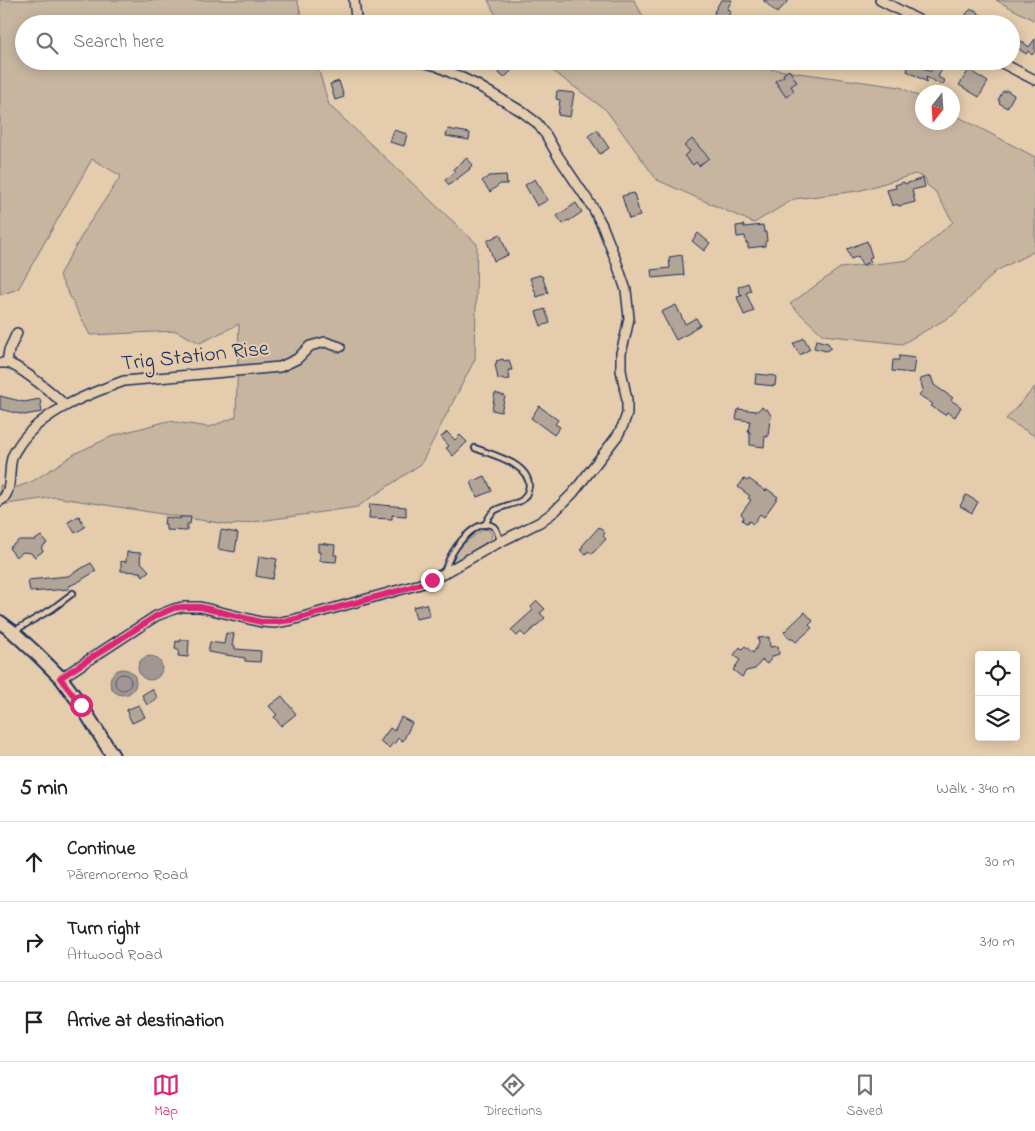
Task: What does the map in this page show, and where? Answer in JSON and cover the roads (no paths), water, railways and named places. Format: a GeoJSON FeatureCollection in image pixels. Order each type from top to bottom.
{"type":"FeatureCollection","features":[{"type":"Feature","properties":{"kind":"street"},"geometry":{"type":"LineString","coordinates":[[354,0],[356,15]]}},
{"type":"Feature","properties":{"kind":"street"},"geometry":{"type":"LineString","coordinates":[[880,0],[909,15]]}},
{"type":"Feature","properties":{"kind":"street"},"geometry":{"type":"LineString","coordinates":[[60,678],[156,616],[174,608],[200,607],[252,621],[268,623],[292,620],[424,583],[540,522],[555,511],[567,500],[618,435],[627,414],[627,400],[621,370],[621,352],[629,318],[626,290],[593,208],[537,123],[521,111],[477,85],[445,70]]}},
{"type":"Feature","properties":{"kind":"street"},"geometry":{"type":"LineString","coordinates":[[1016,70],[1035,80]]}},
{"type":"Feature","properties":{"kind":"street"},"geometry":{"type":"LineString","coordinates":[[17,333],[4,363],[31,378],[59,399],[65,406]]}},
{"type":"Feature","properties":{"kind":"street","name":"Trig Station Rise"},"geometry":{"type":"LineString","coordinates":[[0,501],[5,498],[8,489],[12,456],[27,433],[65,406],[101,389],[124,381],[280,367],[297,359],[310,346],[325,342],[340,347]]}},
{"type":"Feature","properties":{"kind":"street"},"geometry":{"type":"LineString","coordinates":[[0,622],[38,655],[60,678],[81,705],[113,756]]}},
{"type":"Feature","properties":{"kind":"lane"},"geometry":{"type":"LineString","coordinates":[[474,448],[512,462],[523,470],[528,477],[529,488],[522,501],[497,509],[490,514],[485,525]]}},
{"type":"Feature","properties":{"kind":"lane"},"geometry":{"type":"LineString","coordinates":[[443,574],[458,546],[473,530],[482,525],[492,526],[496,530],[500,542]]}},
{"type":"Feature","properties":{"kind":"lane"},"geometry":{"type":"LineString","coordinates":[[12,631],[52,609],[73,593]]}},
{"type":"Feature","properties":{"kind":"water"},"geometry":{"type":"Polygon","coordinates":[[[150,656],[158,660],[162,668],[158,676],[150,680],[142,676],[138,668],[142,660],[150,656]]]}},
{"type":"Feature","properties":{"kind":"water"},"geometry":{"type":"Polygon","coordinates":[[[123,669],[132,673],[136,682],[132,691],[123,695],[114,691],[110,682],[114,673],[123,669]]]}}]}
